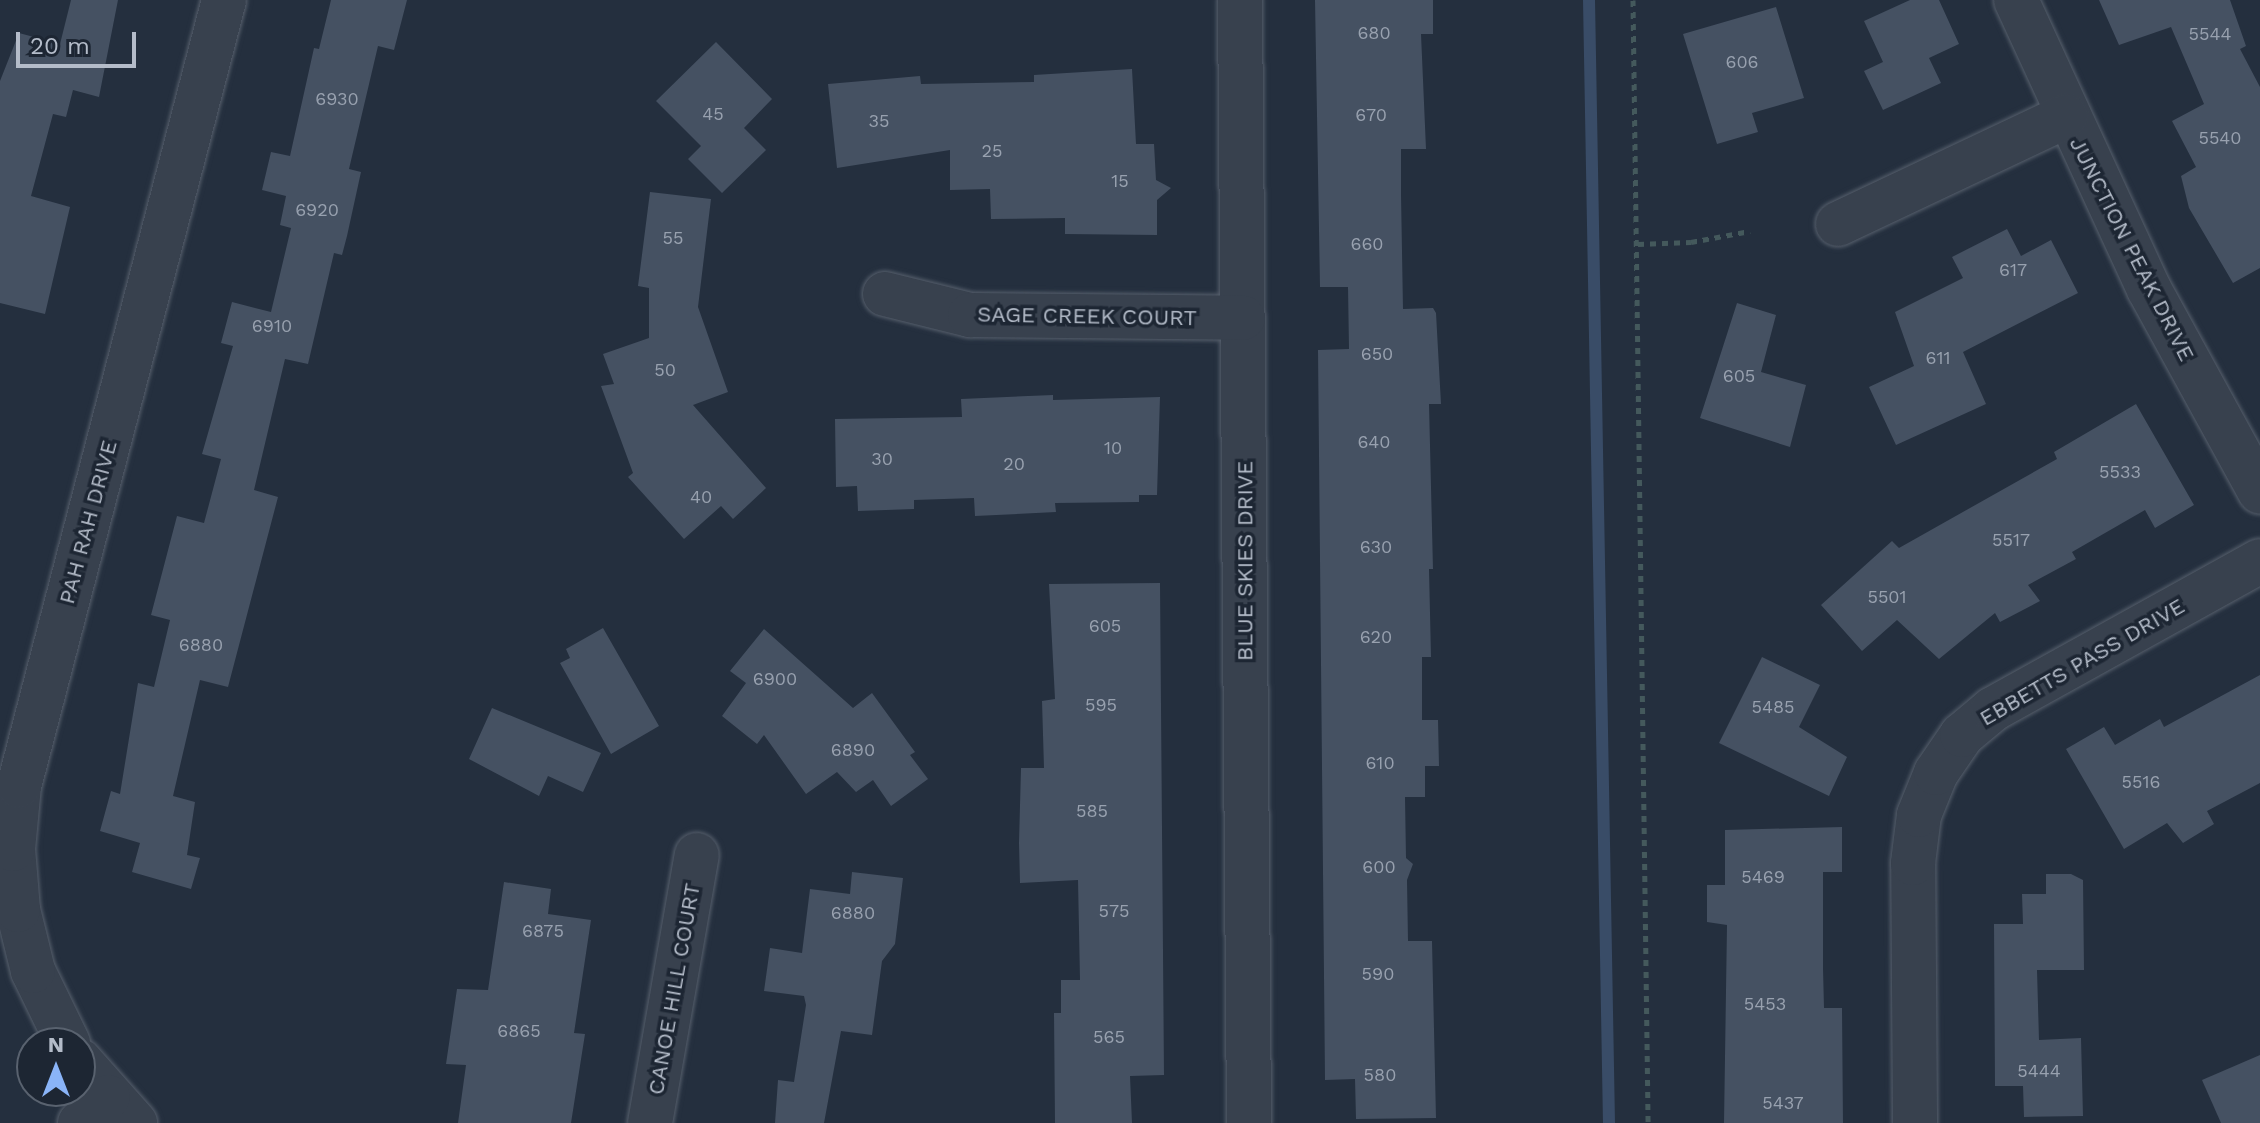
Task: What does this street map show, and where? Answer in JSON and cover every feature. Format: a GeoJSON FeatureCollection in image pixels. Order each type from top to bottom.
{"type":"FeatureCollection","features":[{"type":"Feature","properties":{"kind":"street","name":"PAH RAH DRIVE"},"geometry":{"type":"LineString","coordinates":[[60,1027],[33,971],[18,910],[13,849],[19,786],[224,0]]}},
{"type":"Feature","properties":{"kind":"street","name":"BLUE SKIES DRIVE"},"geometry":{"type":"LineString","coordinates":[[1240,0],[1249,1123]]}},
{"type":"Feature","properties":{"kind":"street","name":"JUNCTION PEAK DRIVE"},"geometry":{"type":"LineString","coordinates":[[2016,0],[2066,116],[2149,289],[2260,492]]}},
{"type":"Feature","properties":{"kind":"street"},"geometry":{"type":"LineString","coordinates":[[1838,224],[2066,116]]}},
{"type":"Feature","properties":{"kind":"street","name":"SAGE CREEK COURT"},"geometry":{"type":"LineString","coordinates":[[885,294],[970,315],[1243,318]]}},
{"type":"Feature","properties":{"kind":"street","name":"EBBETTS PASS DRIVE"},"geometry":{"type":"LineString","coordinates":[[1915,1123],[1913,863],[1919,815],[1936,773],[1962,735],[1993,709],[2260,561]]}},
{"type":"Feature","properties":{"kind":"street","name":"CANOE HILL COURT"},"geometry":{"type":"LineString","coordinates":[[650,1123],[697,855]]}},
{"type":"Feature","properties":{"kind":"street"},"geometry":{"type":"LineString","coordinates":[[96,1092],[107,1114]]}},
{"type":"Feature","properties":{"kind":"path"},"geometry":{"type":"LineString","coordinates":[[1633,0],[1648,1123]]}},
{"type":"Feature","properties":{"kind":"path"},"geometry":{"type":"LineString","coordinates":[[1638,244],[1691,242],[1750,231]]}},
{"type":"Feature","properties":{"kind":"building"},"geometry":{"type":"Polygon","coordinates":[[[71,0],[118,0],[99,97],[73,90],[66,117],[53,114],[31,196],[70,207],[45,314],[0,303],[0,81],[19,33],[60,44],[71,0]]]}},
{"type":"Feature","properties":{"kind":"building"},"geometry":{"type":"Polygon","coordinates":[[[331,0],[407,0],[394,50],[378,46],[349,169],[361,172],[347,236],[342,255],[334,253],[308,364],[285,359],[254,490],[278,497],[228,687],[200,680],[173,796],[195,802],[187,855],[200,858],[191,889],[132,872],[140,843],[100,831],[111,791],[120,794],[138,683],[154,687],[170,620],[151,615],[177,516],[204,523],[221,459],[202,454],[233,346],[221,343],[232,302],[271,312],[291,228],[280,225],[286,196],[262,190],[271,152],[290,156],[314,48],[319,49],[331,0]]]}},
{"type":"Feature","properties":{"kind":"building"},"geometry":{"type":"Polygon","coordinates":[[[1315,0],[1433,0],[1433,34],[1421,34],[1426,149],[1401,149],[1401,194],[1403,309],[1433,308],[1436,313],[1441,404],[1429,404],[1433,569],[1429,569],[1431,657],[1422,657],[1422,720],[1438,720],[1439,766],[1425,766],[1425,797],[1405,797],[1406,858],[1413,864],[1407,880],[1408,941],[1432,941],[1436,1118],[1356,1119],[1355,1079],[1325,1080],[1318,350],[1349,349],[1348,287],[1320,287],[1315,0]]]}},
{"type":"Feature","properties":{"kind":"building"},"geometry":{"type":"Polygon","coordinates":[[[1910,0],[1939,0],[1959,44],[1929,58],[1941,83],[1883,110],[1864,71],[1883,62],[1864,21],[1910,0]]]}},
{"type":"Feature","properties":{"kind":"building"},"geometry":{"type":"Polygon","coordinates":[[[2099,0],[2230,0],[2246,46],[2240,49],[2260,87],[2260,268],[2233,283],[2189,208],[2181,176],[2196,167],[2172,121],[2204,104],[2171,27],[2119,45],[2099,0]]]}},
{"type":"Feature","properties":{"kind":"building"},"geometry":{"type":"Polygon","coordinates":[[[1776,7],[1804,98],[1752,113],[1758,132],[1717,144],[1683,34],[1776,7]]]}},
{"type":"Feature","properties":{"kind":"building"},"geometry":{"type":"Polygon","coordinates":[[[716,42],[772,99],[744,128],[766,150],[722,193],[688,159],[701,146],[656,101],[716,42]]]}},
{"type":"Feature","properties":{"kind":"building"},"geometry":{"type":"Polygon","coordinates":[[[1132,69],[1136,144],[1154,144],[1156,180],[1171,188],[1157,200],[1157,235],[1065,234],[1065,218],[991,219],[990,189],[950,190],[950,150],[837,168],[828,84],[920,76],[921,84],[1034,82],[1034,75],[1132,69]]]}},
{"type":"Feature","properties":{"kind":"building"},"geometry":{"type":"Polygon","coordinates":[[[650,192],[711,199],[698,307],[728,392],[693,405],[766,488],[733,519],[721,506],[684,539],[628,477],[633,473],[601,386],[614,384],[603,354],[649,338],[649,288],[638,286],[650,192]]]}},
{"type":"Feature","properties":{"kind":"building"},"geometry":{"type":"Polygon","coordinates":[[[2007,229],[2021,256],[2051,240],[2078,293],[1963,352],[1986,404],[1896,445],[1869,387],[1914,366],[1895,312],[1963,278],[1952,257],[2007,229]]]}},
{"type":"Feature","properties":{"kind":"building"},"geometry":{"type":"Polygon","coordinates":[[[1737,303],[1776,315],[1761,372],[1806,385],[1790,447],[1700,418],[1737,303]]]}},
{"type":"Feature","properties":{"kind":"building"},"geometry":{"type":"Polygon","coordinates":[[[1053,395],[1053,400],[1160,397],[1157,495],[1139,495],[1139,502],[1055,503],[1056,512],[975,516],[974,498],[914,500],[914,509],[858,511],[857,486],[836,487],[835,419],[962,417],[961,399],[1053,395]]]}},
{"type":"Feature","properties":{"kind":"building"},"geometry":{"type":"Polygon","coordinates":[[[2136,404],[2194,505],[2155,528],[2145,510],[2072,552],[2076,559],[2028,585],[2040,601],[2000,622],[1995,613],[1939,659],[1897,620],[1862,651],[1821,605],[1892,541],[1899,548],[2057,459],[2054,452],[2136,404]]]}},
{"type":"Feature","properties":{"kind":"building"},"geometry":{"type":"Polygon","coordinates":[[[1160,583],[1164,1075],[1130,1076],[1132,1123],[1055,1123],[1054,1013],[1061,1013],[1061,980],[1080,980],[1078,880],[1020,883],[1019,843],[1021,768],[1044,768],[1042,701],[1055,699],[1049,584],[1160,583]]]}},
{"type":"Feature","properties":{"kind":"building"},"geometry":{"type":"Polygon","coordinates":[[[603,628],[659,726],[611,754],[560,663],[570,658],[566,649],[603,628]]]}},
{"type":"Feature","properties":{"kind":"building"},"geometry":{"type":"Polygon","coordinates":[[[764,629],[853,708],[872,693],[915,752],[910,755],[928,779],[891,806],[873,780],[856,792],[837,772],[806,794],[764,735],[757,744],[722,716],[746,683],[730,671],[764,629]]]}},
{"type":"Feature","properties":{"kind":"building"},"geometry":{"type":"Polygon","coordinates":[[[1762,657],[1820,685],[1799,727],[1847,757],[1829,796],[1719,743],[1762,657]]]}},
{"type":"Feature","properties":{"kind":"building"},"geometry":{"type":"Polygon","coordinates":[[[2260,675],[2260,783],[2207,811],[2214,824],[2183,843],[2167,823],[2124,849],[2066,749],[2104,727],[2115,745],[2160,719],[2164,727],[2260,675]]]}},
{"type":"Feature","properties":{"kind":"building"},"geometry":{"type":"Polygon","coordinates":[[[492,708],[601,753],[583,792],[548,776],[539,796],[469,759],[492,708]]]}},
{"type":"Feature","properties":{"kind":"building"},"geometry":{"type":"Polygon","coordinates":[[[1842,827],[1842,872],[1823,872],[1823,968],[1824,1008],[1842,1008],[1843,1123],[1724,1123],[1727,925],[1707,922],[1707,885],[1725,885],[1725,830],[1842,827]]]}},
{"type":"Feature","properties":{"kind":"building"},"geometry":{"type":"Polygon","coordinates":[[[852,872],[903,878],[895,944],[882,961],[872,1035],[841,1031],[824,1123],[775,1123],[778,1080],[794,1082],[806,1005],[804,996],[764,991],[770,948],[802,953],[810,889],[850,894],[852,872]]]}},
{"type":"Feature","properties":{"kind":"building"},"geometry":{"type":"Polygon","coordinates":[[[2046,874],[2071,874],[2083,880],[2084,970],[2037,970],[2039,1040],[2081,1038],[2083,1116],[2024,1117],[2023,1086],[1995,1086],[1994,924],[2023,924],[2022,894],[2046,894],[2046,874]]]}},
{"type":"Feature","properties":{"kind":"building"},"geometry":{"type":"Polygon","coordinates":[[[504,882],[551,889],[548,914],[591,920],[574,1033],[585,1034],[571,1123],[458,1123],[466,1065],[446,1064],[457,989],[488,990],[504,882]]]}},
{"type":"Feature","properties":{"kind":"building"},"geometry":{"type":"Polygon","coordinates":[[[2260,1055],[2260,1123],[2221,1123],[2202,1080],[2260,1055]]]}},
{"type":"Feature","properties":{"kind":"waterway"},"geometry":{"type":"LineString","coordinates":[[1589,0],[1609,1123]]}}]}
